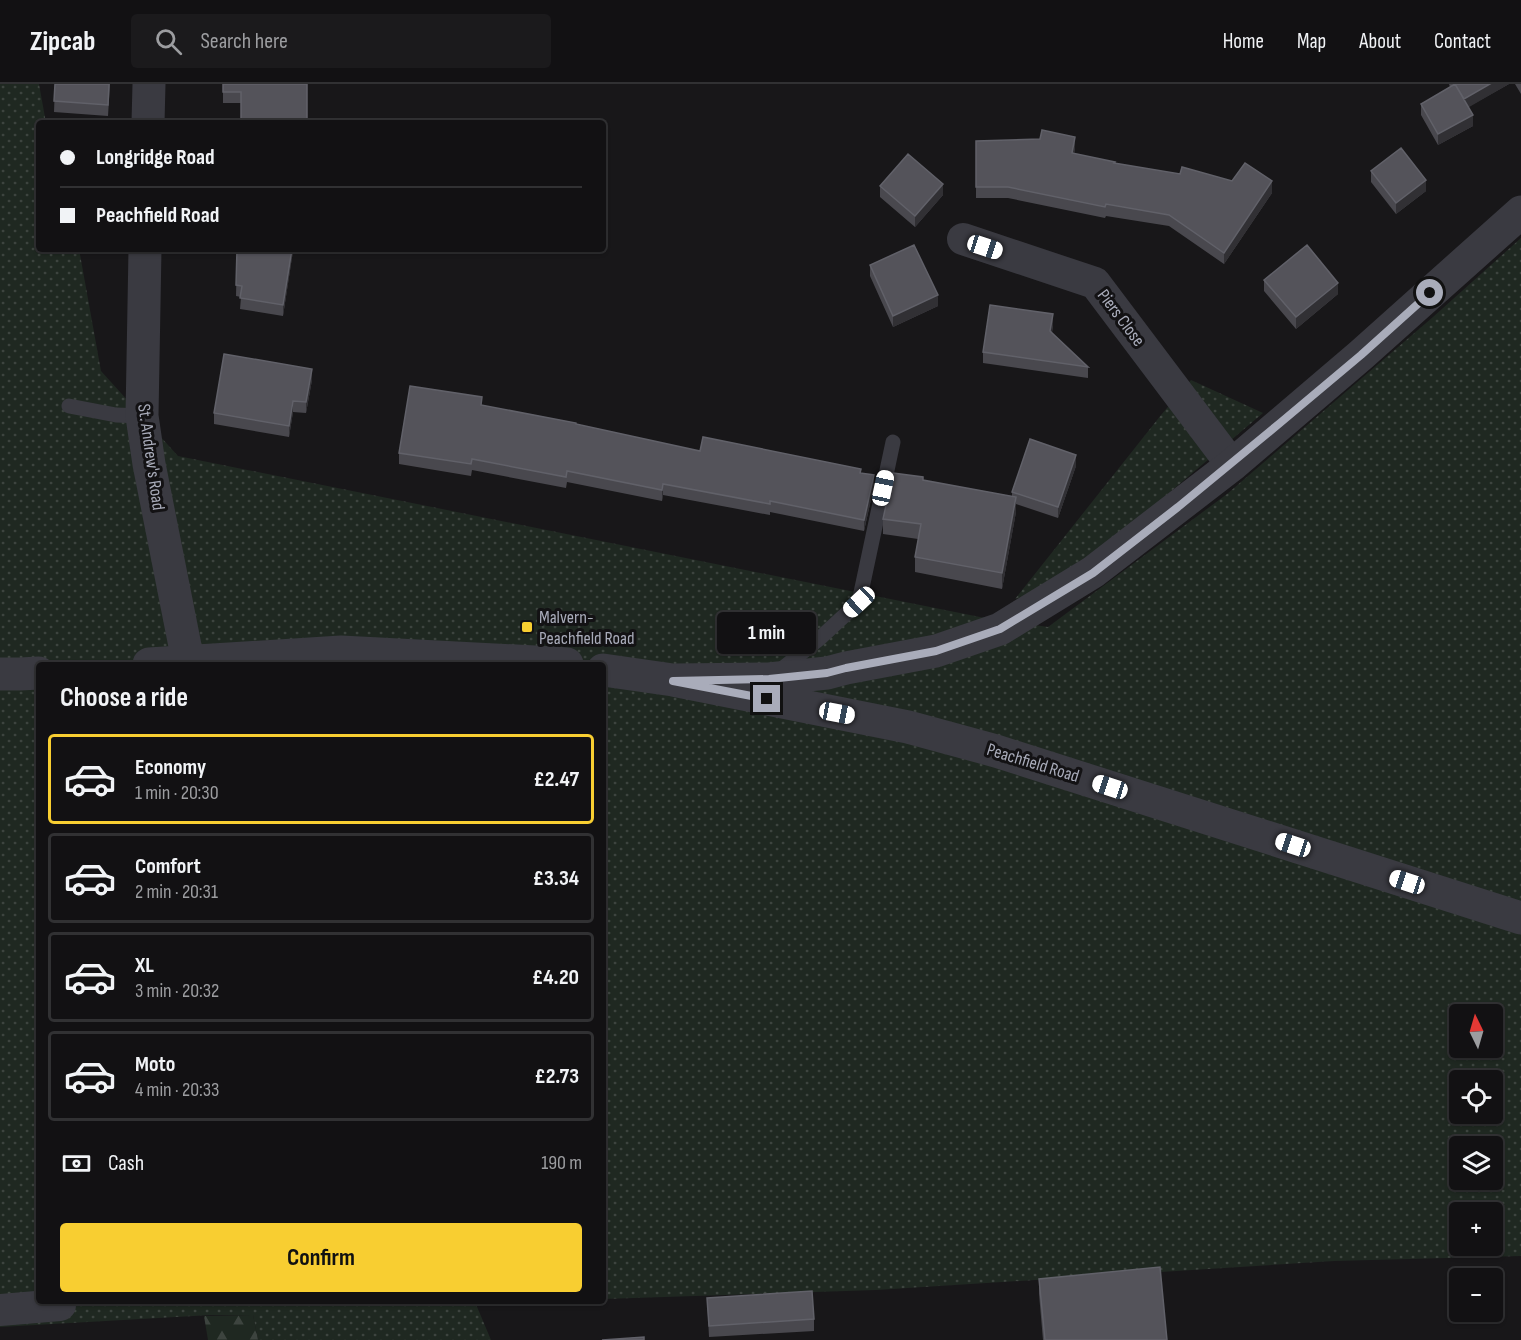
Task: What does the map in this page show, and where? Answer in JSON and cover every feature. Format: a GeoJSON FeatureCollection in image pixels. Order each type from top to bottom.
{"type":"FeatureCollection","features":[{"type":"Feature","properties":{"kind":"street"},"geometry":{"type":"LineString","coordinates":[[148,120],[149,84]]}},
{"type":"Feature","properties":{"kind":"street"},"geometry":{"type":"LineString","coordinates":[[673,681],[769,679],[827,673],[936,651],[1000,629],[1093,573],[1232,465],[1361,355],[1521,212]]}},
{"type":"Feature","properties":{"kind":"street","name":"Piers Close"},"geometry":{"type":"LineString","coordinates":[[963,239],[1095,283],[1232,465]]}},
{"type":"Feature","properties":{"kind":"street","name":"St. Andrew's Road"},"geometry":{"type":"LineString","coordinates":[[145,252],[142,416],[149,464],[188,662]]}},
{"type":"Feature","properties":{"kind":"street"},"geometry":{"type":"LineString","coordinates":[[188,662],[341,652],[535,662]]}},
{"type":"Feature","properties":{"kind":"street","name":"Peachfield Road"},"geometry":{"type":"LineString","coordinates":[[606,670],[673,681],[908,727],[996,751],[1521,918]]}},
{"type":"Feature","properties":{"kind":"street"},"geometry":{"type":"LineString","coordinates":[[0,1310],[60,1305]]}},
{"type":"Feature","properties":{"kind":"lane"},"geometry":{"type":"LineString","coordinates":[[69,406],[117,415],[142,416]]}},
{"type":"Feature","properties":{"kind":"lane"},"geometry":{"type":"LineString","coordinates":[[769,679],[819,639],[859,602],[893,442]]}},
{"type":"Feature","properties":{"kind":"green space"},"geometry":{"type":"Polygon","coordinates":[[[0,84],[39,84],[45,120],[36,120],[36,252],[80,252],[101,371],[178,456],[980,617],[1048,627],[1227,494],[1521,238],[1521,1256],[1334,1261],[876,1290],[606,1299],[606,662],[36,662],[36,1304],[476,1304],[491,1340],[258,1340],[253,1315],[211,1315],[0,1327],[0,84]]]}},
{"type":"Feature","properties":{"kind":"green space"},"geometry":{"type":"Polygon","coordinates":[[[1191,380],[1263,413],[1136,521],[1036,593],[1015,599],[1161,415],[1191,380]]]}},
{"type":"Feature","properties":{"kind":"green space"},"geometry":{"type":"Polygon","coordinates":[[[253,1315],[258,1340],[208,1340],[204,1316],[253,1315]]]}},
{"type":"Feature","properties":{"kind":"building"},"geometry":{"type":"Polygon","coordinates":[[[55,84],[109,84],[108,105],[54,101],[55,84]]]}},
{"type":"Feature","properties":{"kind":"building"},"geometry":{"type":"Polygon","coordinates":[[[223,84],[307,84],[307,120],[241,120],[241,92],[223,92],[223,84]]]}},
{"type":"Feature","properties":{"kind":"building"},"geometry":{"type":"Polygon","coordinates":[[[1455,84],[1490,84],[1464,99],[1455,84]]]}},
{"type":"Feature","properties":{"kind":"building"},"geometry":{"type":"Polygon","coordinates":[[[1455,84],[1473,115],[1438,134],[1421,104],[1455,84]]]}},
{"type":"Feature","properties":{"kind":"building"},"geometry":{"type":"Polygon","coordinates":[[[1042,130],[1075,137],[1072,153],[1114,163],[1180,174],[1182,167],[1232,181],[1245,163],[1272,181],[1224,253],[1169,215],[1106,204],[1105,207],[1008,187],[976,187],[976,141],[1040,139],[1042,130]]]}},
{"type":"Feature","properties":{"kind":"building"},"geometry":{"type":"Polygon","coordinates":[[[1401,148],[1426,180],[1396,203],[1371,171],[1401,148]]]}},
{"type":"Feature","properties":{"kind":"building"},"geometry":{"type":"Polygon","coordinates":[[[908,154],[943,184],[915,216],[880,186],[908,154]]]}},
{"type":"Feature","properties":{"kind":"building"},"geometry":{"type":"Polygon","coordinates":[[[914,245],[938,295],[893,316],[870,265],[914,245]]]}},
{"type":"Feature","properties":{"kind":"building"},"geometry":{"type":"Polygon","coordinates":[[[1307,245],[1338,283],[1296,317],[1264,280],[1307,245]]]}},
{"type":"Feature","properties":{"kind":"building"},"geometry":{"type":"Polygon","coordinates":[[[237,252],[292,252],[283,305],[240,298],[242,286],[236,285],[237,252]]]}},
{"type":"Feature","properties":{"kind":"building"},"geometry":{"type":"Polygon","coordinates":[[[990,305],[1053,314],[1050,331],[1088,367],[983,352],[990,305]]]}},
{"type":"Feature","properties":{"kind":"building"},"geometry":{"type":"Polygon","coordinates":[[[224,354],[312,369],[306,402],[293,401],[289,426],[214,413],[224,354]]]}},
{"type":"Feature","properties":{"kind":"building"},"geometry":{"type":"Polygon","coordinates":[[[410,386],[482,397],[481,405],[576,423],[700,451],[703,437],[861,469],[860,473],[874,475],[864,520],[770,501],[770,504],[663,484],[662,490],[567,471],[566,477],[472,459],[471,464],[399,453],[410,386]]]}},
{"type":"Feature","properties":{"kind":"building"},"geometry":{"type":"Polygon","coordinates":[[[1030,439],[1076,455],[1058,507],[1012,492],[1030,439]]]}},
{"type":"Feature","properties":{"kind":"building"},"geometry":{"type":"Polygon","coordinates":[[[893,473],[923,477],[923,480],[1016,497],[1002,573],[915,557],[921,524],[883,519],[893,473]]]}},
{"type":"Feature","properties":{"kind":"building"},"geometry":{"type":"Polygon","coordinates":[[[1160,1267],[1167,1340],[1045,1340],[1039,1279],[1160,1267]]]}},
{"type":"Feature","properties":{"kind":"building"},"geometry":{"type":"Polygon","coordinates":[[[812,1291],[814,1319],[709,1326],[707,1298],[812,1291]]]}},
{"type":"Feature","properties":{"kind":"building"},"geometry":{"type":"Polygon","coordinates":[[[644,1337],[644,1340],[602,1340],[644,1337]]]}},
{"type":"Feature","properties":{"kind":"place","name":"Malvern- Peachfield Road"},"geometry":{"type":"Point","coordinates":[527,627]}},
{"type":"Feature","properties":{"kind":"route"},"geometry":{"type":"LineString","coordinates":[[767,699],[673,681],[769,679],[827,673],[936,651],[1000,629],[1093,573],[1232,465],[1430,293]]}}]}
